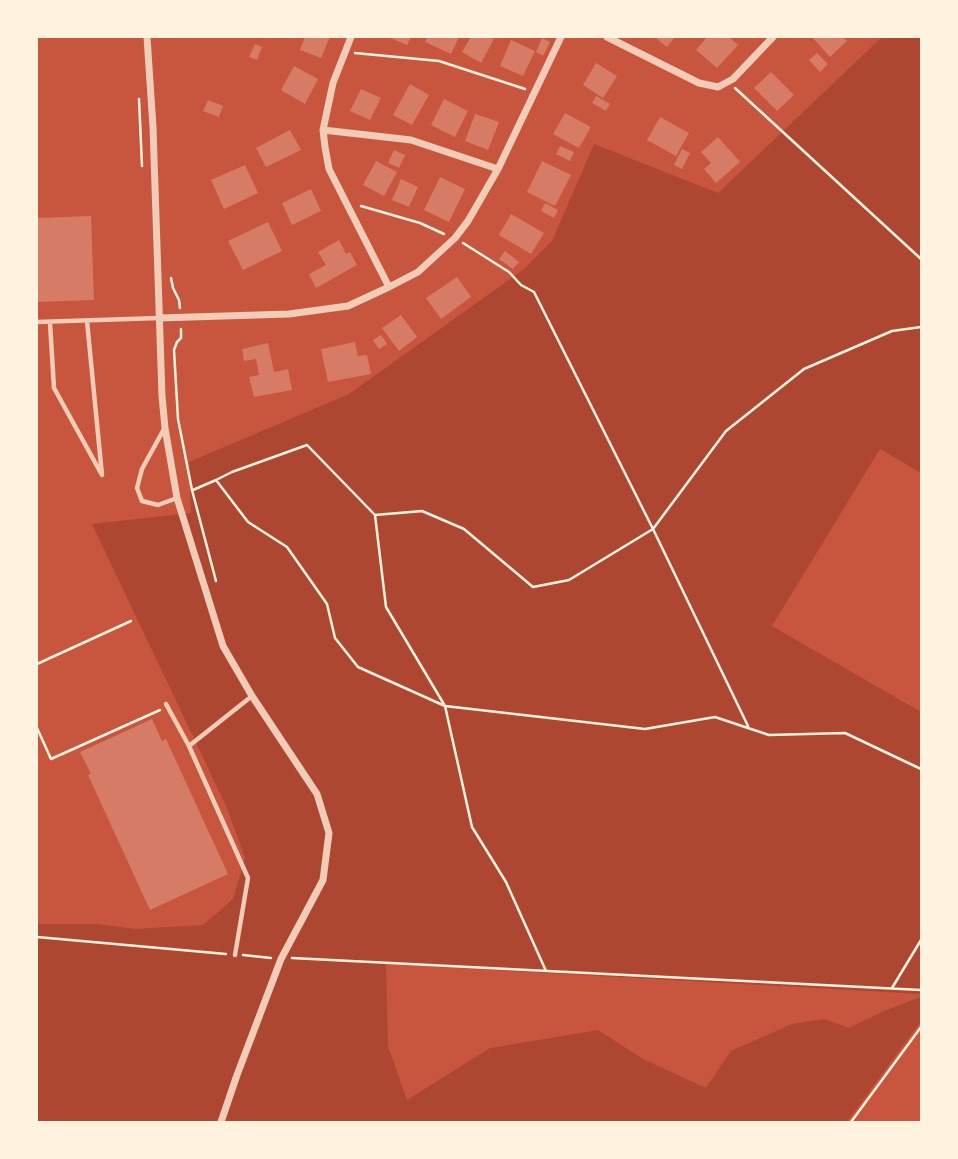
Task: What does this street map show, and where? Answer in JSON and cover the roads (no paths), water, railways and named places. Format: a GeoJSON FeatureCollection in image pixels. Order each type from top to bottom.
{"type":"FeatureCollection","features":[{"type":"Feature","properties":{"kind":"street"},"geometry":{"type":"LineString","coordinates":[[147,37],[164,428],[177,498],[223,646],[252,696],[317,794],[330,833],[323,880],[281,958],[221,1122]]}},
{"type":"Feature","properties":{"kind":"street"},"geometry":{"type":"LineString","coordinates":[[351,37],[333,83],[323,130],[329,169],[389,287]]}},
{"type":"Feature","properties":{"kind":"street"},"geometry":{"type":"LineString","coordinates":[[159,318],[289,314],[348,306],[418,272],[455,238],[468,221],[498,169],[561,37]]}},
{"type":"Feature","properties":{"kind":"street"},"geometry":{"type":"LineString","coordinates":[[607,37],[699,83],[718,87],[733,79],[773,37]]}},
{"type":"Feature","properties":{"kind":"street"},"geometry":{"type":"LineString","coordinates":[[323,130],[411,140],[498,169]]}},
{"type":"Feature","properties":{"kind":"lane"},"geometry":{"type":"LineString","coordinates":[[37,322],[159,318]]}},
{"type":"Feature","properties":{"kind":"lane"},"geometry":{"type":"LineString","coordinates":[[50,323],[54,388],[102,475],[88,321]]}},
{"type":"Feature","properties":{"kind":"lane"},"geometry":{"type":"LineString","coordinates":[[164,428],[142,469],[137,488],[142,501],[158,505],[177,498]]}},
{"type":"Feature","properties":{"kind":"lane"},"geometry":{"type":"LineString","coordinates":[[189,747],[252,696]]}},
{"type":"Feature","properties":{"kind":"lane"},"geometry":{"type":"LineString","coordinates":[[167,705],[189,747],[248,878],[235,954]]}}]}
